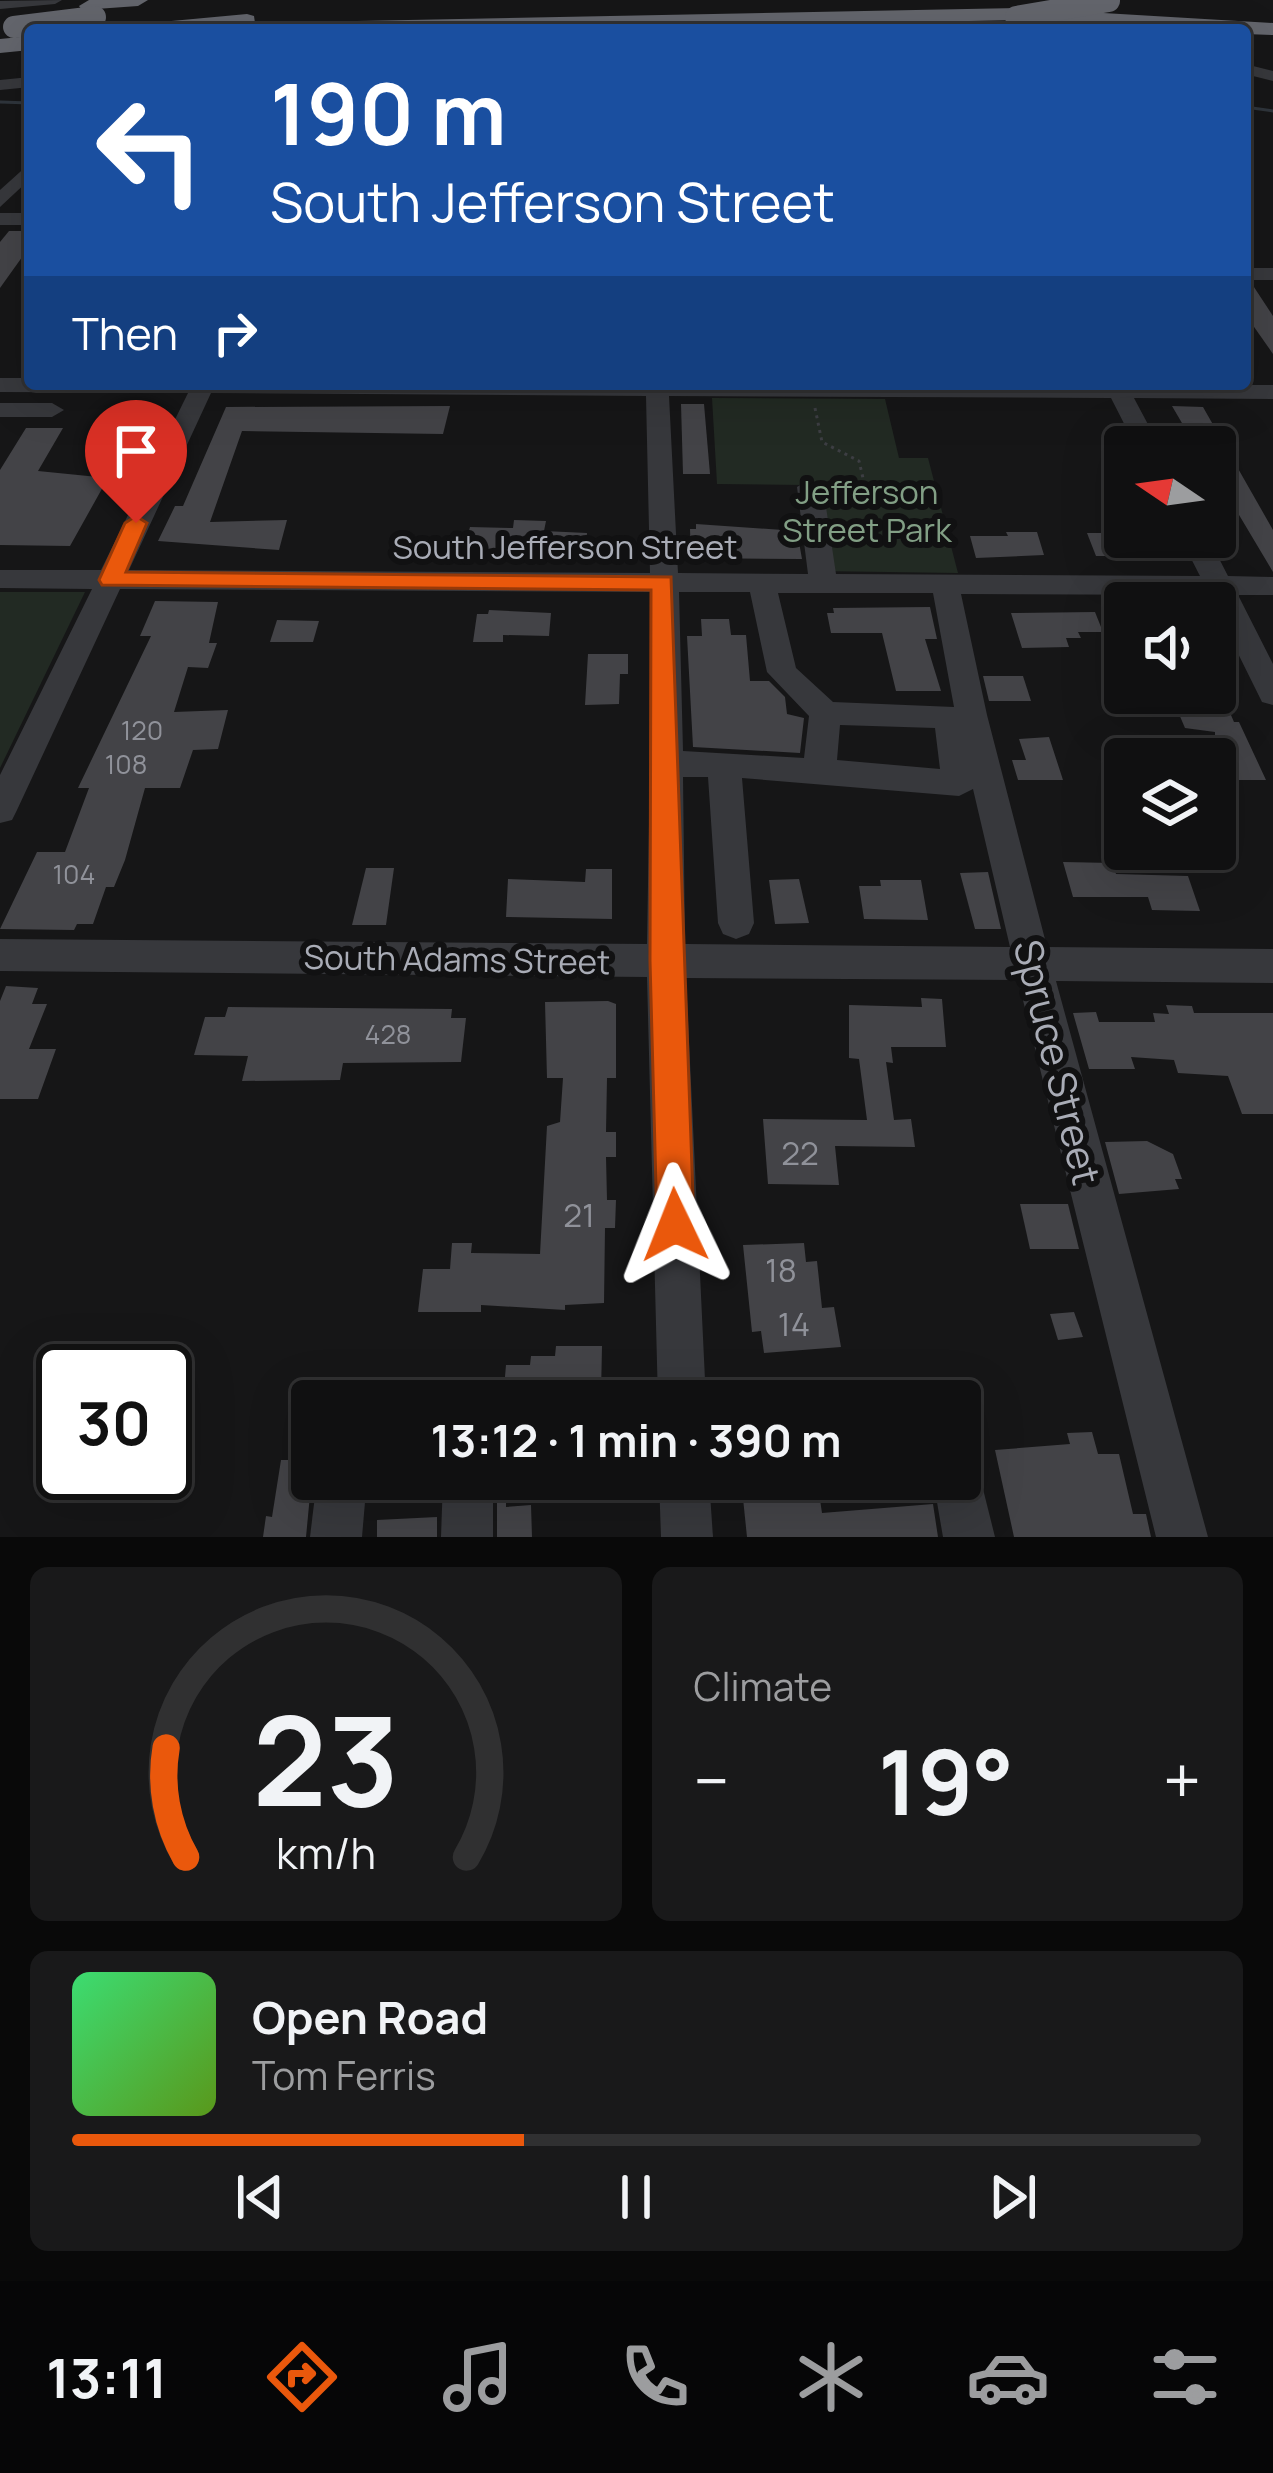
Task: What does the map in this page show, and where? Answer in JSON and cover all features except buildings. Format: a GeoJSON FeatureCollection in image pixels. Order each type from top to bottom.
{"type":"FeatureCollection","features":[{"type":"Feature","properties":{"kind":"highway"},"geometry":{"type":"LineString","coordinates":[[98,16],[121,0]]}},
{"type":"Feature","properties":{"kind":"highway"},"geometry":{"type":"LineString","coordinates":[[66,24],[138,0]]}},
{"type":"Feature","properties":{"kind":"highway"},"geometry":{"type":"LineString","coordinates":[[66,24],[235,0]]}},
{"type":"Feature","properties":{"kind":"highway"},"geometry":{"type":"LineString","coordinates":[[210,24],[351,12],[678,0]]}},
{"type":"Feature","properties":{"kind":"highway"},"geometry":{"type":"LineString","coordinates":[[957,24],[1110,0]]}},
{"type":"Feature","properties":{"kind":"highway"},"geometry":{"type":"LineString","coordinates":[[98,16],[320,4]]}},
{"type":"Feature","properties":{"kind":"highway"},"geometry":{"type":"LineString","coordinates":[[745,24],[973,14]]}},
{"type":"Feature","properties":{"kind":"highway"},"geometry":{"type":"LineString","coordinates":[[499,24],[973,14],[1207,24]]}},
{"type":"Feature","properties":{"kind":"street"},"geometry":{"type":"LineString","coordinates":[[29,24],[55,3]]}},
{"type":"Feature","properties":{"kind":"street"},"geometry":{"type":"LineString","coordinates":[[0,202],[24,175]]}},
{"type":"Feature","properties":{"kind":"street"},"geometry":{"type":"LineString","coordinates":[[10,389],[52,410]]}},
{"type":"Feature","properties":{"kind":"street"},"geometry":{"type":"LineString","coordinates":[[0,810],[202,390]]}},
{"type":"Feature","properties":{"kind":"street"},"geometry":{"type":"LineString","coordinates":[[657,390],[666,961],[681,1380]]}},
{"type":"Feature","properties":{"kind":"street"},"geometry":{"type":"LineString","coordinates":[[1118,390],[1137,426]]}},
{"type":"Feature","properties":{"kind":"street"},"geometry":{"type":"LineString","coordinates":[[809,487],[823,583]]}},
{"type":"Feature","properties":{"kind":"street","name":"South Jefferson Street"},"geometry":{"type":"LineString","coordinates":[[0,579],[1104,585]]}},
{"type":"Feature","properties":{"kind":"street"},"geometry":{"type":"LineString","coordinates":[[666,764],[724,764],[959,783],[949,717],[825,713],[782,672],[762,583]]}},
{"type":"Feature","properties":{"kind":"street","name":"Spruce Street"},"geometry":{"type":"LineString","coordinates":[[945,584],[971,715],[1101,1240],[1182,1537]]}},
{"type":"Feature","properties":{"kind":"street","name":"South Jefferson Street"},"geometry":{"type":"LineString","coordinates":[[1236,586],[1273,586]]}},
{"type":"Feature","properties":{"kind":"street"},"geometry":{"type":"LineString","coordinates":[[1236,620],[1272,692]]}},
{"type":"Feature","properties":{"kind":"street"},"geometry":{"type":"LineString","coordinates":[[819,772],[825,713]]}},
{"type":"Feature","properties":{"kind":"street"},"geometry":{"type":"LineString","coordinates":[[724,764],[736,923]]}},
{"type":"Feature","properties":{"kind":"street","name":"South Adams Street"},"geometry":{"type":"LineString","coordinates":[[0,955],[1273,966]]}},
{"type":"Feature","properties":{"kind":"street"},"geometry":{"type":"LineString","coordinates":[[336,1537],[340,1500]]}},
{"type":"Feature","properties":{"kind":"street"},"geometry":{"type":"LineString","coordinates":[[467,1537],[468,1500]]}},
{"type":"Feature","properties":{"kind":"street"},"geometry":{"type":"LineString","coordinates":[[685,1500],[686,1537]]}},
{"type":"Feature","properties":{"kind":"street"},"geometry":{"type":"LineString","coordinates":[[962,1500],[970,1537]]}},
{"type":"Feature","properties":{"kind":"path"},"geometry":{"type":"LineString","coordinates":[[812,390],[819,437],[827,447],[859,461],[866,491]]}},
{"type":"Feature","properties":{"kind":"green space","name":"Jefferson Street Park"},"geometry":{"type":"Polygon","coordinates":[[[712,398],[885,399],[899,458],[928,458],[958,573],[816,571],[803,485],[717,484],[712,398]]]}},
{"type":"Feature","properties":{"kind":"green space"},"geometry":{"type":"Polygon","coordinates":[[[0,592],[85,592],[0,768],[0,592]]]}},
{"type":"Feature","properties":{"kind":"waterway"},"geometry":{"type":"LineString","coordinates":[[0,102],[24,103]]}},
{"type":"Feature","properties":{"kind":"waterway"},"geometry":{"type":"LineString","coordinates":[[1251,108],[1273,111]]}},
{"type":"Feature","properties":{"kind":"route"},"geometry":{"type":"LineString","coordinates":[[136,523],[111,580],[663,582],[666,961],[675,1225]]}}]}
